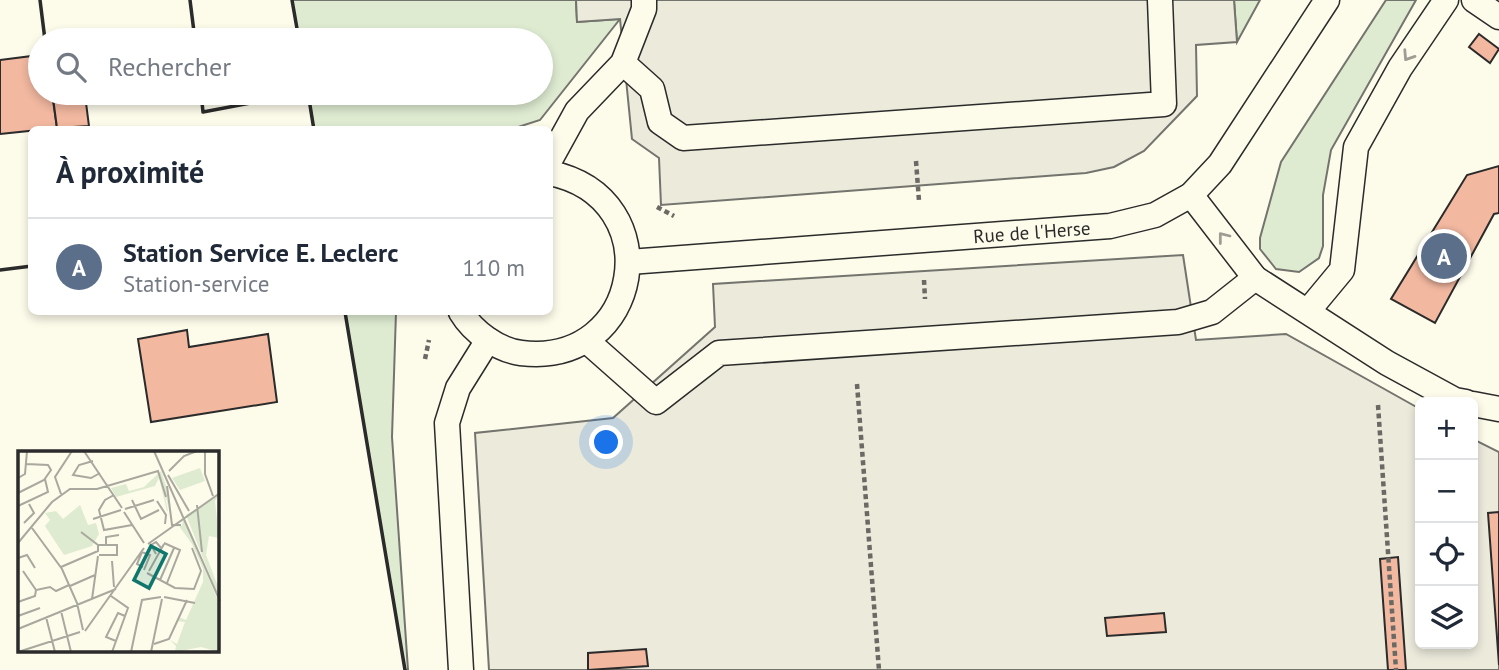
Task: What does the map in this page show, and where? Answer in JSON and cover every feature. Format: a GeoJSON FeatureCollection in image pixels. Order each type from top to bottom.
{"type":"FeatureCollection","features":[{"type":"Feature","properties":{"kind":"lane"},"geometry":{"type":"LineString","coordinates":[[553,155],[577,111],[623,63],[644,9],[644,0]]}},
{"type":"Feature","properties":{"kind":"lane"},"geometry":{"type":"LineString","coordinates":[[623,63],[652,89],[660,122],[683,138],[1164,104],[1160,0]]}},
{"type":"Feature","properties":{"kind":"lane","name":"Rue de l'Herse"},"geometry":{"type":"LineString","coordinates":[[629,262],[1110,226],[1155,215],[1191,195],[1220,164],[1327,0]]}},
{"type":"Feature","properties":{"kind":"lane"},"geometry":{"type":"LineString","coordinates":[[1308,311],[1342,270],[1356,147],[1400,68],[1446,0]]}},
{"type":"Feature","properties":{"kind":"lane"},"geometry":{"type":"LineString","coordinates":[[1474,0],[1499,17]]}},
{"type":"Feature","properties":{"kind":"lane"},"geometry":{"type":"LineString","coordinates":[[463,315],[488,340],[512,351],[538,355],[564,351],[587,341],[610,319],[624,292],[629,262],[625,234],[613,210],[594,191],[570,177],[553,174]]}},
{"type":"Feature","properties":{"kind":"lane"},"geometry":{"type":"LineString","coordinates":[[1191,195],[1255,278],[1387,363],[1449,397]]}},
{"type":"Feature","properties":{"kind":"lane"},"geometry":{"type":"LineString","coordinates":[[587,341],[656,402],[719,353],[1178,322],[1212,312],[1255,278]]}},
{"type":"Feature","properties":{"kind":"lane"},"geometry":{"type":"LineString","coordinates":[[461,670],[447,423],[458,388],[488,340]]}},
{"type":"Feature","properties":{"kind":"lane"},"geometry":{"type":"LineString","coordinates":[[1478,405],[1499,409]]}},
{"type":"Feature","properties":{"kind":"path"},"geometry":{"type":"LineString","coordinates":[[879,670],[856,362],[925,305],[914,122]]}},
{"type":"Feature","properties":{"kind":"path"},"geometry":{"type":"LineString","coordinates":[[905,200],[919,199]]}},
{"type":"Feature","properties":{"kind":"path"},"geometry":{"type":"LineString","coordinates":[[645,201],[676,217]]}},
{"type":"Feature","properties":{"kind":"path"},"geometry":{"type":"LineString","coordinates":[[1387,363],[1378,403],[1396,670]]}},
{"type":"Feature","properties":{"kind":"green space"},"geometry":{"type":"Polygon","coordinates":[[[292,0],[576,0],[577,22],[620,19],[553,104],[553,28],[297,28],[292,0]]]}},
{"type":"Feature","properties":{"kind":"green space"},"geometry":{"type":"Polygon","coordinates":[[[1234,0],[1260,0],[1237,42],[1234,0]]]}},
{"type":"Feature","properties":{"kind":"green space"},"geometry":{"type":"Polygon","coordinates":[[[1386,0],[1416,0],[1331,150],[1323,195],[1323,246],[1319,258],[1299,272],[1276,269],[1260,249],[1260,238],[1281,162],[1386,0]]]}},
{"type":"Feature","properties":{"kind":"green space"},"geometry":{"type":"Polygon","coordinates":[[[310,105],[552,105],[540,120],[521,126],[314,126],[310,105]]]}},
{"type":"Feature","properties":{"kind":"green space"},"geometry":{"type":"Polygon","coordinates":[[[346,315],[396,315],[392,437],[408,670],[405,670],[346,315]]]}},
{"type":"Feature","properties":{"kind":"shaded area"},"geometry":{"type":"Polygon","coordinates":[[[576,0],[1234,0],[1237,42],[1196,45],[1197,96],[1144,151],[1114,167],[1086,173],[661,205],[659,158],[632,139],[620,19],[577,22],[576,0]]]}},
{"type":"Feature","properties":{"kind":"shaded area"},"geometry":{"type":"Polygon","coordinates":[[[1183,255],[1196,340],[1286,334],[1415,406],[1415,649],[1478,649],[1478,442],[1499,452],[1499,670],[489,670],[475,433],[613,418],[715,327],[713,284],[1183,255]]]}},
{"type":"Feature","properties":{"kind":"building"},"geometry":{"type":"Polygon","coordinates":[[[1479,34],[1499,49],[1490,63],[1469,47],[1479,34]]]}},
{"type":"Feature","properties":{"kind":"building"},"geometry":{"type":"Polygon","coordinates":[[[28,56],[28,105],[54,105],[57,126],[28,126],[28,131],[0,134],[0,60],[28,56]]]}},
{"type":"Feature","properties":{"kind":"building"},"geometry":{"type":"Polygon","coordinates":[[[54,105],[86,105],[89,126],[57,126],[54,105]]]}},
{"type":"Feature","properties":{"kind":"building"},"geometry":{"type":"Polygon","coordinates":[[[1499,166],[1499,213],[1494,214],[1435,323],[1391,299],[1467,175],[1499,166]]]}},
{"type":"Feature","properties":{"kind":"building"},"geometry":{"type":"Polygon","coordinates":[[[187,330],[189,347],[268,334],[277,402],[151,422],[138,339],[187,330]]]}},
{"type":"Feature","properties":{"kind":"building"},"geometry":{"type":"Polygon","coordinates":[[[1499,512],[1499,665],[1488,513],[1499,512]]]}},
{"type":"Feature","properties":{"kind":"building"},"geometry":{"type":"Polygon","coordinates":[[[1398,557],[1406,670],[1388,670],[1380,559],[1398,557]]]}},
{"type":"Feature","properties":{"kind":"building"},"geometry":{"type":"Polygon","coordinates":[[[1164,613],[1166,632],[1107,636],[1105,618],[1164,613]]]}},
{"type":"Feature","properties":{"kind":"building"},"geometry":{"type":"Polygon","coordinates":[[[646,649],[648,666],[588,670],[588,653],[646,649]]]}},
{"type":"Feature","properties":{"kind":"wall"},"geometry":{"type":"LineString","coordinates":[[40,0],[44,28]]}},
{"type":"Feature","properties":{"kind":"wall"},"geometry":{"type":"LineString","coordinates":[[190,0],[194,28]]}},
{"type":"Feature","properties":{"kind":"wall"},"geometry":{"type":"LineString","coordinates":[[292,0],[297,28]]}},
{"type":"Feature","properties":{"kind":"wall"},"geometry":{"type":"LineString","coordinates":[[202,105],[203,112],[240,105]]}},
{"type":"Feature","properties":{"kind":"wall"},"geometry":{"type":"LineString","coordinates":[[310,105],[313,126]]}},
{"type":"Feature","properties":{"kind":"wall"},"geometry":{"type":"LineString","coordinates":[[0,270],[28,266]]}},
{"type":"Feature","properties":{"kind":"wall"},"geometry":{"type":"LineString","coordinates":[[346,315],[405,670]]}},
{"type":"Feature","properties":{"kind":"place","name":"Station Service E. Leclerc"},"geometry":{"type":"Point","coordinates":[1444,256]}}]}
